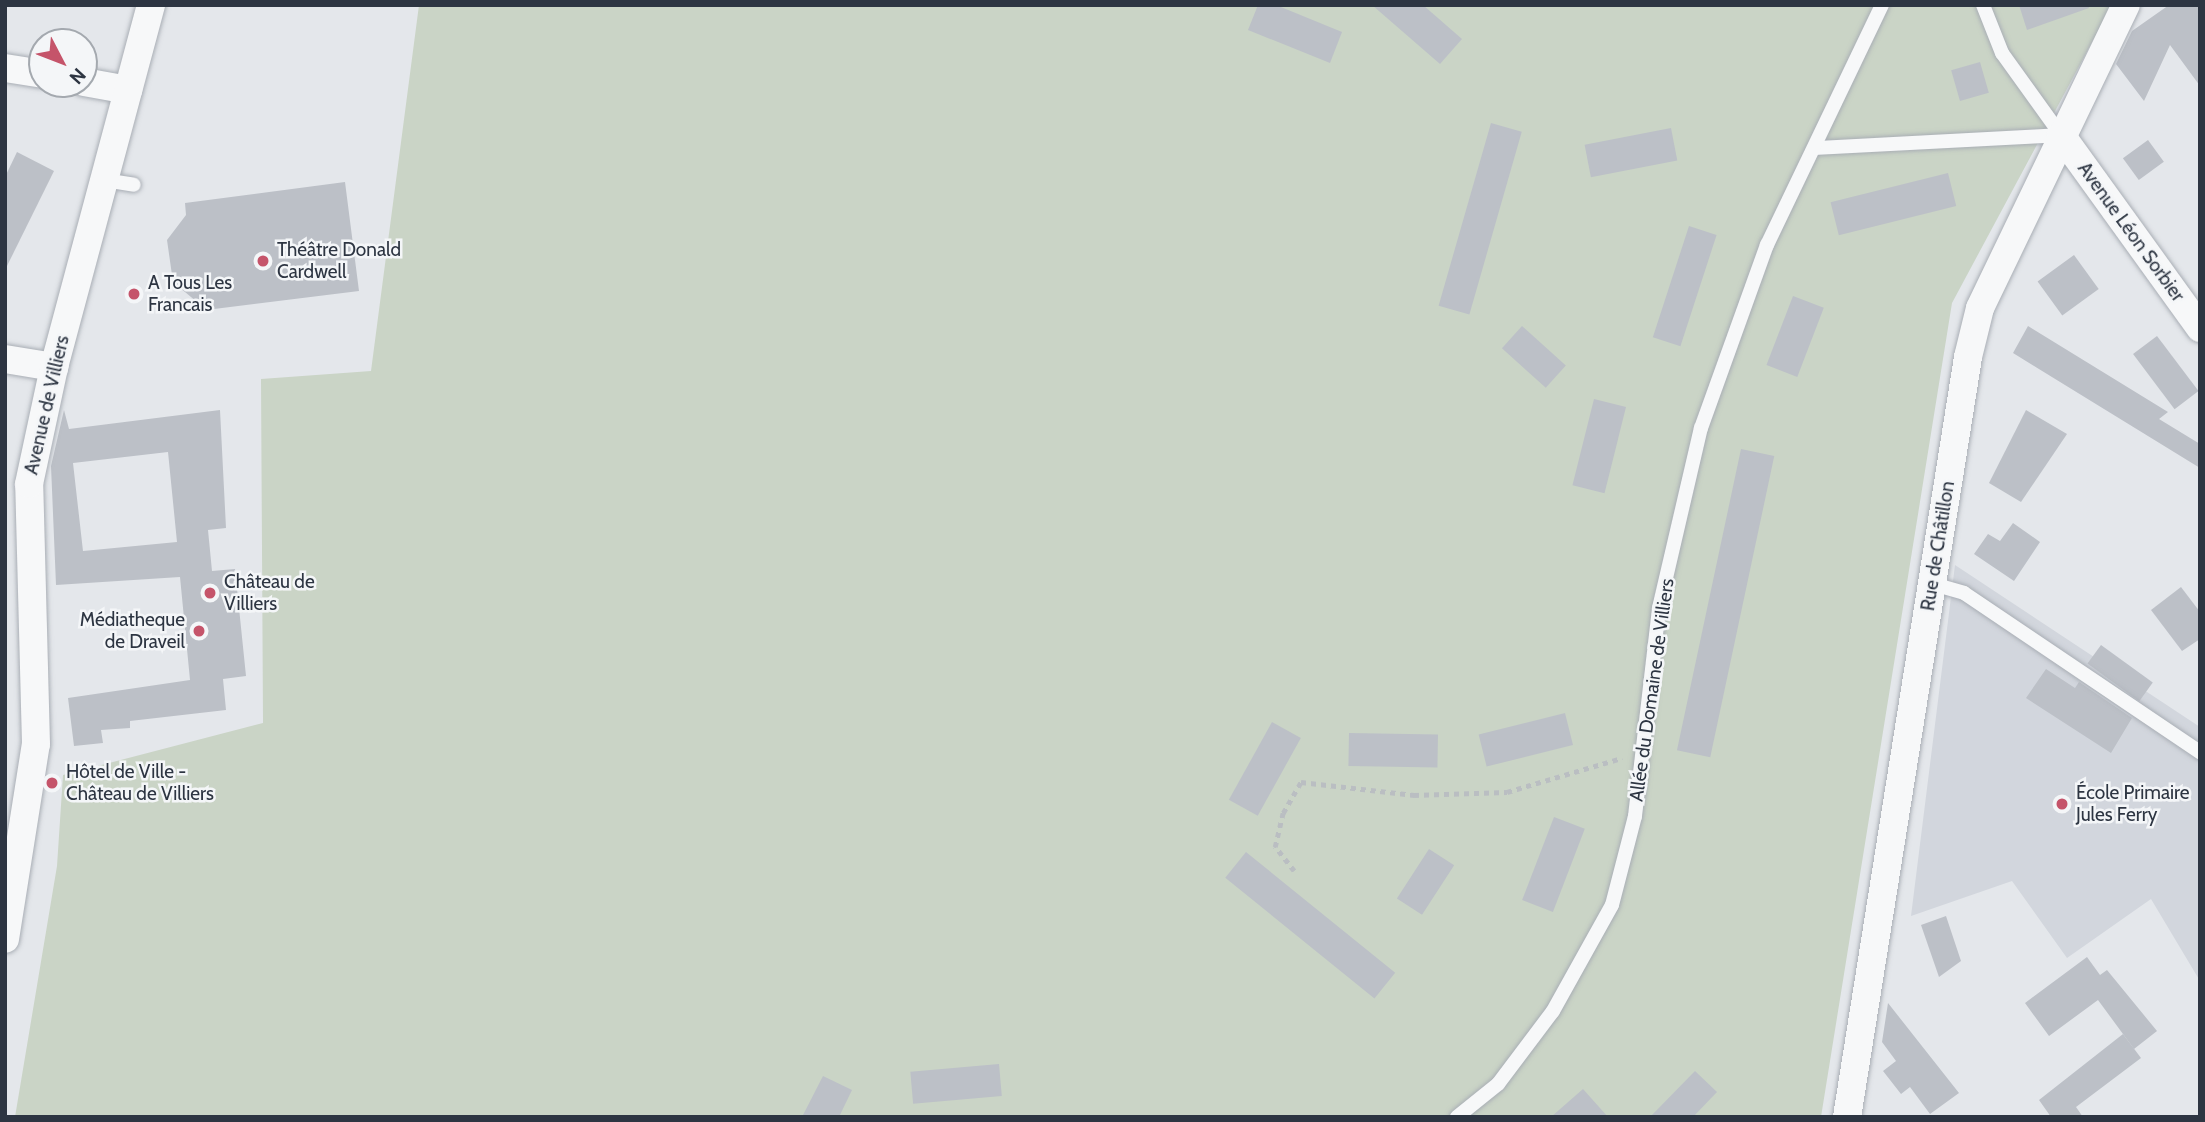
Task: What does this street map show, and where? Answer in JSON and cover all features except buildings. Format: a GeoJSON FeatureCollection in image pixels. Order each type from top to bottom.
{"type":"FeatureCollection","features":[{"type":"Feature","properties":{"kind":"street","name":"Avenue de Villiers"},"geometry":{"type":"LineString","coordinates":[[5,939],[36,744],[29,484],[54,367],[151,5]]}},
{"type":"Feature","properties":{"kind":"street","name":"Rue de Châtillon"},"geometry":{"type":"LineString","coordinates":[[1847,1117],[1980,308],[2061,135],[2126,5]]}},
{"type":"Feature","properties":{"kind":"street"},"geometry":{"type":"LineString","coordinates":[[5,68],[28,72]]}},
{"type":"Feature","properties":{"kind":"street"},"geometry":{"type":"LineString","coordinates":[[98,85],[128,90]]}},
{"type":"Feature","properties":{"kind":"street","name":"Avenue Léon Sorbier"},"geometry":{"type":"LineString","coordinates":[[2061,135],[2200,328]]}},
{"type":"Feature","properties":{"kind":"street"},"geometry":{"type":"LineString","coordinates":[[5,359],[54,367]]}},
{"type":"Feature","properties":{"kind":"lane","name":"Allée du Domaine de Villiers"},"geometry":{"type":"LineString","coordinates":[[1457,1117],[1498,1084],[1553,1012],[1612,905],[1635,816],[1659,608],[1701,428],[1767,245],[1816,148],[1882,5]]}},
{"type":"Feature","properties":{"kind":"lane"},"geometry":{"type":"LineString","coordinates":[[1983,5],[2002,53],[2061,135]]}},
{"type":"Feature","properties":{"kind":"lane"},"geometry":{"type":"LineString","coordinates":[[1816,148],[2061,135]]}},
{"type":"Feature","properties":{"kind":"lane"},"geometry":{"type":"LineString","coordinates":[[104,180],[134,185]]}},
{"type":"Feature","properties":{"kind":"lane"},"geometry":{"type":"LineString","coordinates":[[1933,584],[1964,593],[2200,752]]}},
{"type":"Feature","properties":{"kind":"path"},"geometry":{"type":"LineString","coordinates":[[1294,871],[1275,847],[1283,813],[1301,782],[1414,795],[1507,792],[1643,752]]}},
{"type":"Feature","properties":{"kind":"shaded area","name":"École Primaire Jules Ferry"},"geometry":{"type":"Polygon","coordinates":[[[1955,565],[2200,727],[2200,981],[2151,899],[2067,958],[2012,881],[1911,916],[1955,565]]]}},
{"type":"Feature","properties":{"kind":"green space"},"geometry":{"type":"Polygon","coordinates":[[[419,5],[2112,5],[1952,303],[1821,1117],[15,1117],[57,866],[63,775],[263,723],[261,379],[371,371],[419,5]]]}},
{"type":"Feature","properties":{"kind":"place","name":"Théâtre Donald Cardwell"},"geometry":{"type":"Point","coordinates":[263,261]}},
{"type":"Feature","properties":{"kind":"place","name":"A Tous Les Francais"},"geometry":{"type":"Point","coordinates":[134,294]}},
{"type":"Feature","properties":{"kind":"place","name":"Château de Villiers"},"geometry":{"type":"Point","coordinates":[210,593]}},
{"type":"Feature","properties":{"kind":"place","name":"Médiatheque de Draveil"},"geometry":{"type":"Point","coordinates":[199,631]}},
{"type":"Feature","properties":{"kind":"place","name":"Hôtel de Ville - Château de Villiers"},"geometry":{"type":"Point","coordinates":[52,783]}},
{"type":"Feature","properties":{"kind":"place","name":"École Primaire Jules Ferry"},"geometry":{"type":"Point","coordinates":[2062,804]}}]}
